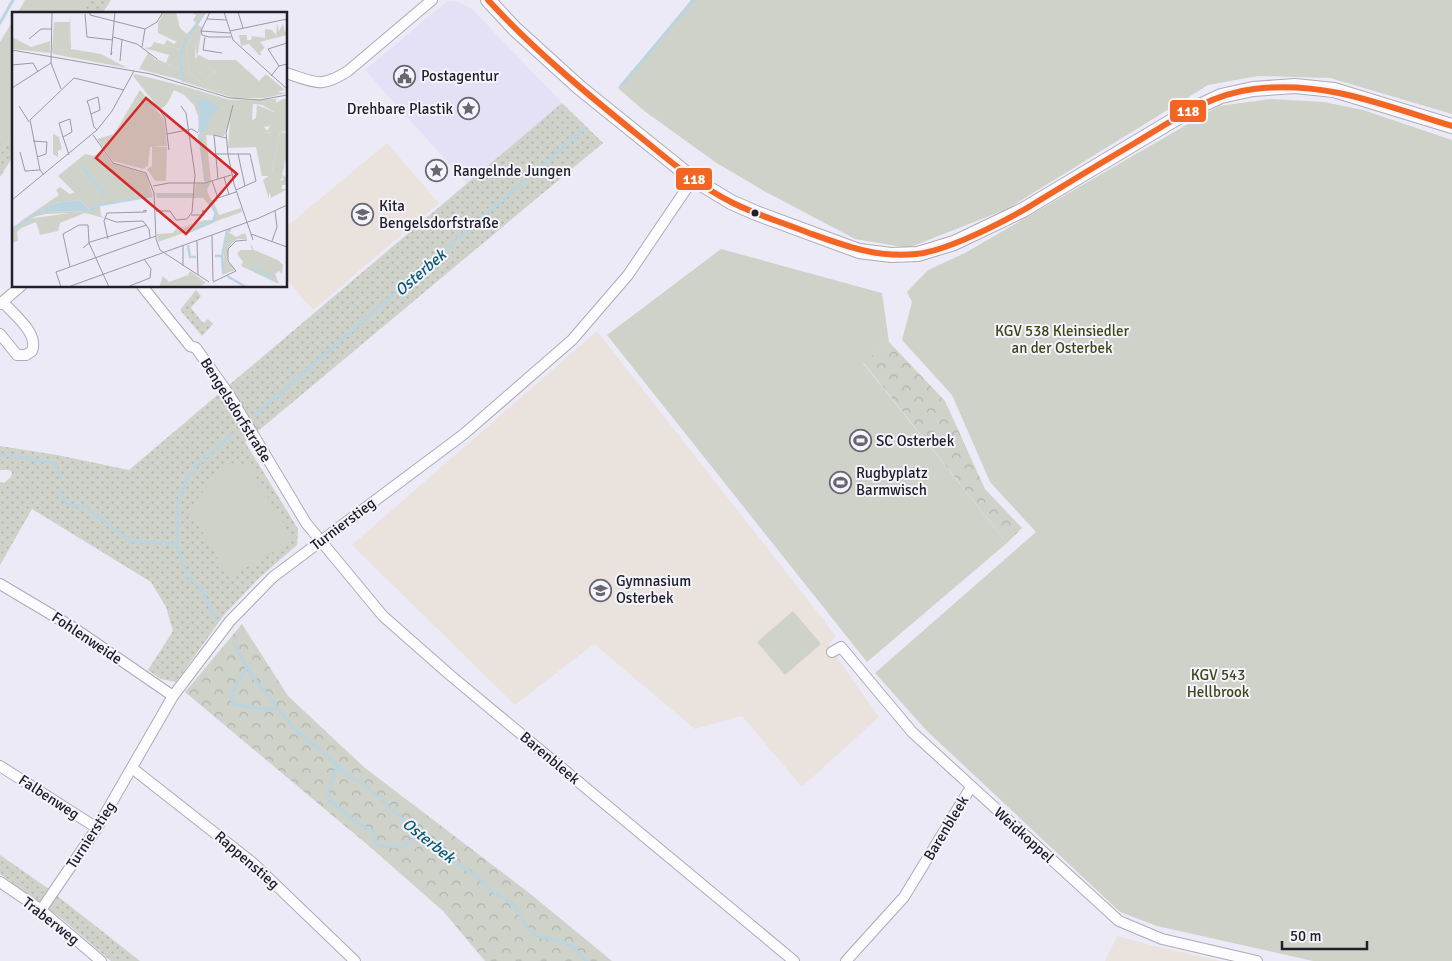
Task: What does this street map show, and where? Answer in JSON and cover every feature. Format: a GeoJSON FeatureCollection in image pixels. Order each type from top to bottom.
{"type":"FeatureCollection","features":[{"type":"Feature","properties":{"kind":"street"},"geometry":{"type":"LineString","coordinates":[[288,74],[322,84],[334,80],[348,71],[432,0]]}},
{"type":"Feature","properties":{"kind":"street"},"geometry":{"type":"LineString","coordinates":[[488,0],[515,29],[580,88],[693,179],[731,202],[859,251],[891,256],[918,254],[954,243],[1023,210],[1187,112],[1221,96],[1253,89],[1295,86],[1334,90],[1452,126]]}},
{"type":"Feature","properties":{"kind":"street","name":"Turnierstieg"},"geometry":{"type":"LineString","coordinates":[[41,910],[97,828],[173,696],[230,621],[274,577],[464,434],[572,340],[628,274],[693,179]]}},
{"type":"Feature","properties":{"kind":"street"},"geometry":{"type":"LineString","coordinates":[[0,334],[17,355],[32,351],[35,344],[32,335],[2,303],[19,288]]}},
{"type":"Feature","properties":{"kind":"street","name":"Bengelsdorfstraße"},"geometry":{"type":"LineString","coordinates":[[144,288],[190,346],[196,348],[206,362],[320,541]]}},
{"type":"Feature","properties":{"kind":"street","name":"Barenbleek"},"geometry":{"type":"LineString","coordinates":[[320,541],[383,616],[450,675],[794,961]]}},
{"type":"Feature","properties":{"kind":"street","name":"Fohlenweide"},"geometry":{"type":"LineString","coordinates":[[0,584],[74,628],[173,696]]}},
{"type":"Feature","properties":{"kind":"street","name":"Weidkoppel"},"geometry":{"type":"LineString","coordinates":[[832,652],[841,647],[862,675],[912,732],[1119,921],[1162,939],[1257,961]]}},
{"type":"Feature","properties":{"kind":"street","name":"Falbenweg"},"geometry":{"type":"LineString","coordinates":[[0,766],[97,828]]}},
{"type":"Feature","properties":{"kind":"street","name":"Rappenstieg"},"geometry":{"type":"LineString","coordinates":[[132,768],[253,863],[354,961]]}},
{"type":"Feature","properties":{"kind":"street","name":"Barenbleek"},"geometry":{"type":"LineString","coordinates":[[846,961],[904,897],[971,787]]}},
{"type":"Feature","properties":{"kind":"street","name":"Traberweg"},"geometry":{"type":"LineString","coordinates":[[0,882],[41,910],[101,961]]}},
{"type":"Feature","properties":{"kind":"shaded area"},"geometry":{"type":"Polygon","coordinates":[[[447,1],[459,2],[472,9],[562,103],[467,184],[365,70],[447,1]]]}},
{"type":"Feature","properties":{"kind":"shaded area","name":"Kita Bengelsdorfstraße"},"geometry":{"type":"Polygon","coordinates":[[[387,143],[439,203],[313,310],[288,281],[288,225],[387,143]]]}},
{"type":"Feature","properties":{"kind":"shaded area","name":"Gymnasium Osterbek"},"geometry":{"type":"Polygon","coordinates":[[[597,331],[836,636],[828,645],[879,717],[802,787],[742,716],[695,729],[594,644],[515,705],[352,545],[597,331]]]}},
{"type":"Feature","properties":{"kind":"shaded area"},"geometry":{"type":"Polygon","coordinates":[[[1117,936],[1151,945],[1220,961],[1105,961],[1117,936]]]}},
{"type":"Feature","properties":{"kind":"green space"},"geometry":{"type":"Polygon","coordinates":[[[25,0],[89,0],[82,12],[18,12],[25,0]]]}},
{"type":"Feature","properties":{"kind":"green space"},"geometry":{"type":"Polygon","coordinates":[[[89,0],[111,0],[103,12],[82,12],[89,0]]]}},
{"type":"Feature","properties":{"kind":"green space"},"geometry":{"type":"Polygon","coordinates":[[[691,0],[1452,0],[1452,114],[1330,78],[1258,76],[1208,85],[1007,209],[908,248],[855,239],[764,191],[715,162],[643,110],[618,88],[691,0]]]}},
{"type":"Feature","properties":{"kind":"green space"},"geometry":{"type":"Polygon","coordinates":[[[12,22],[12,134],[0,155],[0,42],[12,22]]]}},
{"type":"Feature","properties":{"kind":"green space","name":"KGV 543 Hellbrook"},"geometry":{"type":"Polygon","coordinates":[[[1271,99],[1324,102],[1363,110],[1452,140],[1452,961],[1313,961],[1157,926],[1120,912],[926,730],[875,673],[1036,532],[990,482],[952,395],[902,340],[912,302],[907,292],[928,270],[965,253],[1219,106],[1271,99]]]}},
{"type":"Feature","properties":{"kind":"green space"},"geometry":{"type":"Polygon","coordinates":[[[562,103],[603,143],[245,442],[298,529],[297,545],[259,578],[224,615],[176,682],[161,679],[148,670],[173,631],[166,607],[151,582],[32,509],[0,565],[0,482],[4,483],[11,477],[12,472],[0,470],[0,446],[57,455],[129,470],[562,103]]]}},
{"type":"Feature","properties":{"kind":"green space"},"geometry":{"type":"Polygon","coordinates":[[[12,134],[12,158],[0,177],[0,155],[12,134]]]}},
{"type":"Feature","properties":{"kind":"green space"},"geometry":{"type":"Polygon","coordinates":[[[721,249],[882,293],[889,342],[863,363],[1007,543],[867,662],[607,335],[721,249]]]}},
{"type":"Feature","properties":{"kind":"green space"},"geometry":{"type":"Polygon","coordinates":[[[196,290],[201,296],[191,308],[203,323],[208,319],[213,324],[202,336],[180,310],[196,290]]]}},
{"type":"Feature","properties":{"kind":"green space"},"geometry":{"type":"Polygon","coordinates":[[[889,342],[945,401],[985,489],[1022,528],[1007,543],[863,362],[889,342]]]}},
{"type":"Feature","properties":{"kind":"green space"},"geometry":{"type":"Polygon","coordinates":[[[227,463],[249,465],[293,540],[229,578],[189,509],[227,463]]]}},
{"type":"Feature","properties":{"kind":"green space"},"geometry":{"type":"Polygon","coordinates":[[[793,611],[821,644],[785,675],[757,642],[793,611]]]}},
{"type":"Feature","properties":{"kind":"green space"},"geometry":{"type":"Polygon","coordinates":[[[242,624],[288,696],[365,768],[528,892],[612,961],[485,961],[443,911],[369,846],[185,692],[242,624]]]}},
{"type":"Feature","properties":{"kind":"green space"},"geometry":{"type":"Polygon","coordinates":[[[0,855],[46,887],[140,961],[111,961],[61,918],[0,874],[0,855]]]}},
{"type":"Feature","properties":{"kind":"waterway"},"geometry":{"type":"LineString","coordinates":[[0,23],[13,0]]}},
{"type":"Feature","properties":{"kind":"waterway","name":"Osterbek"},"geometry":{"type":"LineString","coordinates":[[621,86],[694,0]]}},
{"type":"Feature","properties":{"kind":"waterway","name":"Osterbek"},"geometry":{"type":"LineString","coordinates":[[256,414],[584,129]]}},
{"type":"Feature","properties":{"kind":"waterway","name":"Osterbek"},"geometry":{"type":"LineString","coordinates":[[216,619],[200,587],[187,575],[177,544],[179,499],[186,481],[197,465],[232,434]]}},
{"type":"Feature","properties":{"kind":"waterway"},"geometry":{"type":"LineString","coordinates":[[0,454],[50,462],[55,464],[60,477]]}},
{"type":"Feature","properties":{"kind":"waterway"},"geometry":{"type":"LineString","coordinates":[[60,491],[63,499],[69,505],[85,507],[131,541],[177,544]]}},
{"type":"Feature","properties":{"kind":"waterway","name":"Osterbek"},"geometry":{"type":"LineString","coordinates":[[233,643],[253,677],[295,730],[350,777],[363,783],[421,836],[457,864],[475,875],[493,892],[513,903],[528,929],[536,936],[562,941],[574,948],[586,961]]}},
{"type":"Feature","properties":{"kind":"waterway","name":"Osterbek"},"geometry":{"type":"LineString","coordinates":[[247,666],[232,693],[231,698],[234,704],[254,708],[276,709]]}},
{"type":"Feature","properties":{"kind":"waterway"},"geometry":{"type":"LineString","coordinates":[[337,766],[328,792],[329,800],[358,823],[374,832],[375,842],[379,846],[401,847],[421,836]]}},
{"type":"Feature","properties":{"kind":"transit line","name":"118"},"geometry":{"type":"LineString","coordinates":[[488,0],[542,54],[580,87],[619,120],[708,189],[733,203],[761,215],[835,242],[874,253],[902,255],[929,252],[973,236],[1027,208],[1192,109],[1222,96],[1238,92],[1280,87],[1331,91],[1379,103],[1452,126]]}},
{"type":"Feature","properties":{"kind":"place","name":"Postagentur"},"geometry":{"type":"Point","coordinates":[405,76]}},
{"type":"Feature","properties":{"kind":"place","name":"Drehbare Plastik"},"geometry":{"type":"Point","coordinates":[469,109]}},
{"type":"Feature","properties":{"kind":"place","name":"Rangelnde Jungen"},"geometry":{"type":"Point","coordinates":[437,171]}},
{"type":"Feature","properties":{"kind":"place","name":"Kita Bengelsdorfstraße"},"geometry":{"type":"Point","coordinates":[363,215]}},
{"type":"Feature","properties":{"kind":"place","name":"SC Osterbek"},"geometry":{"type":"Point","coordinates":[860,441]}},
{"type":"Feature","properties":{"kind":"place","name":"Rugbyplatz Barmwisch"},"geometry":{"type":"Point","coordinates":[840,482]}},
{"type":"Feature","properties":{"kind":"place","name":"Gymnasium Osterbek"},"geometry":{"type":"Point","coordinates":[600,590]}},
{"type":"Feature","properties":{"kind":"park label","name":"KGV 538 Kleinsiedler an der Osterbek"},"geometry":{"type":"Point","coordinates":[1062,340]}}]}
